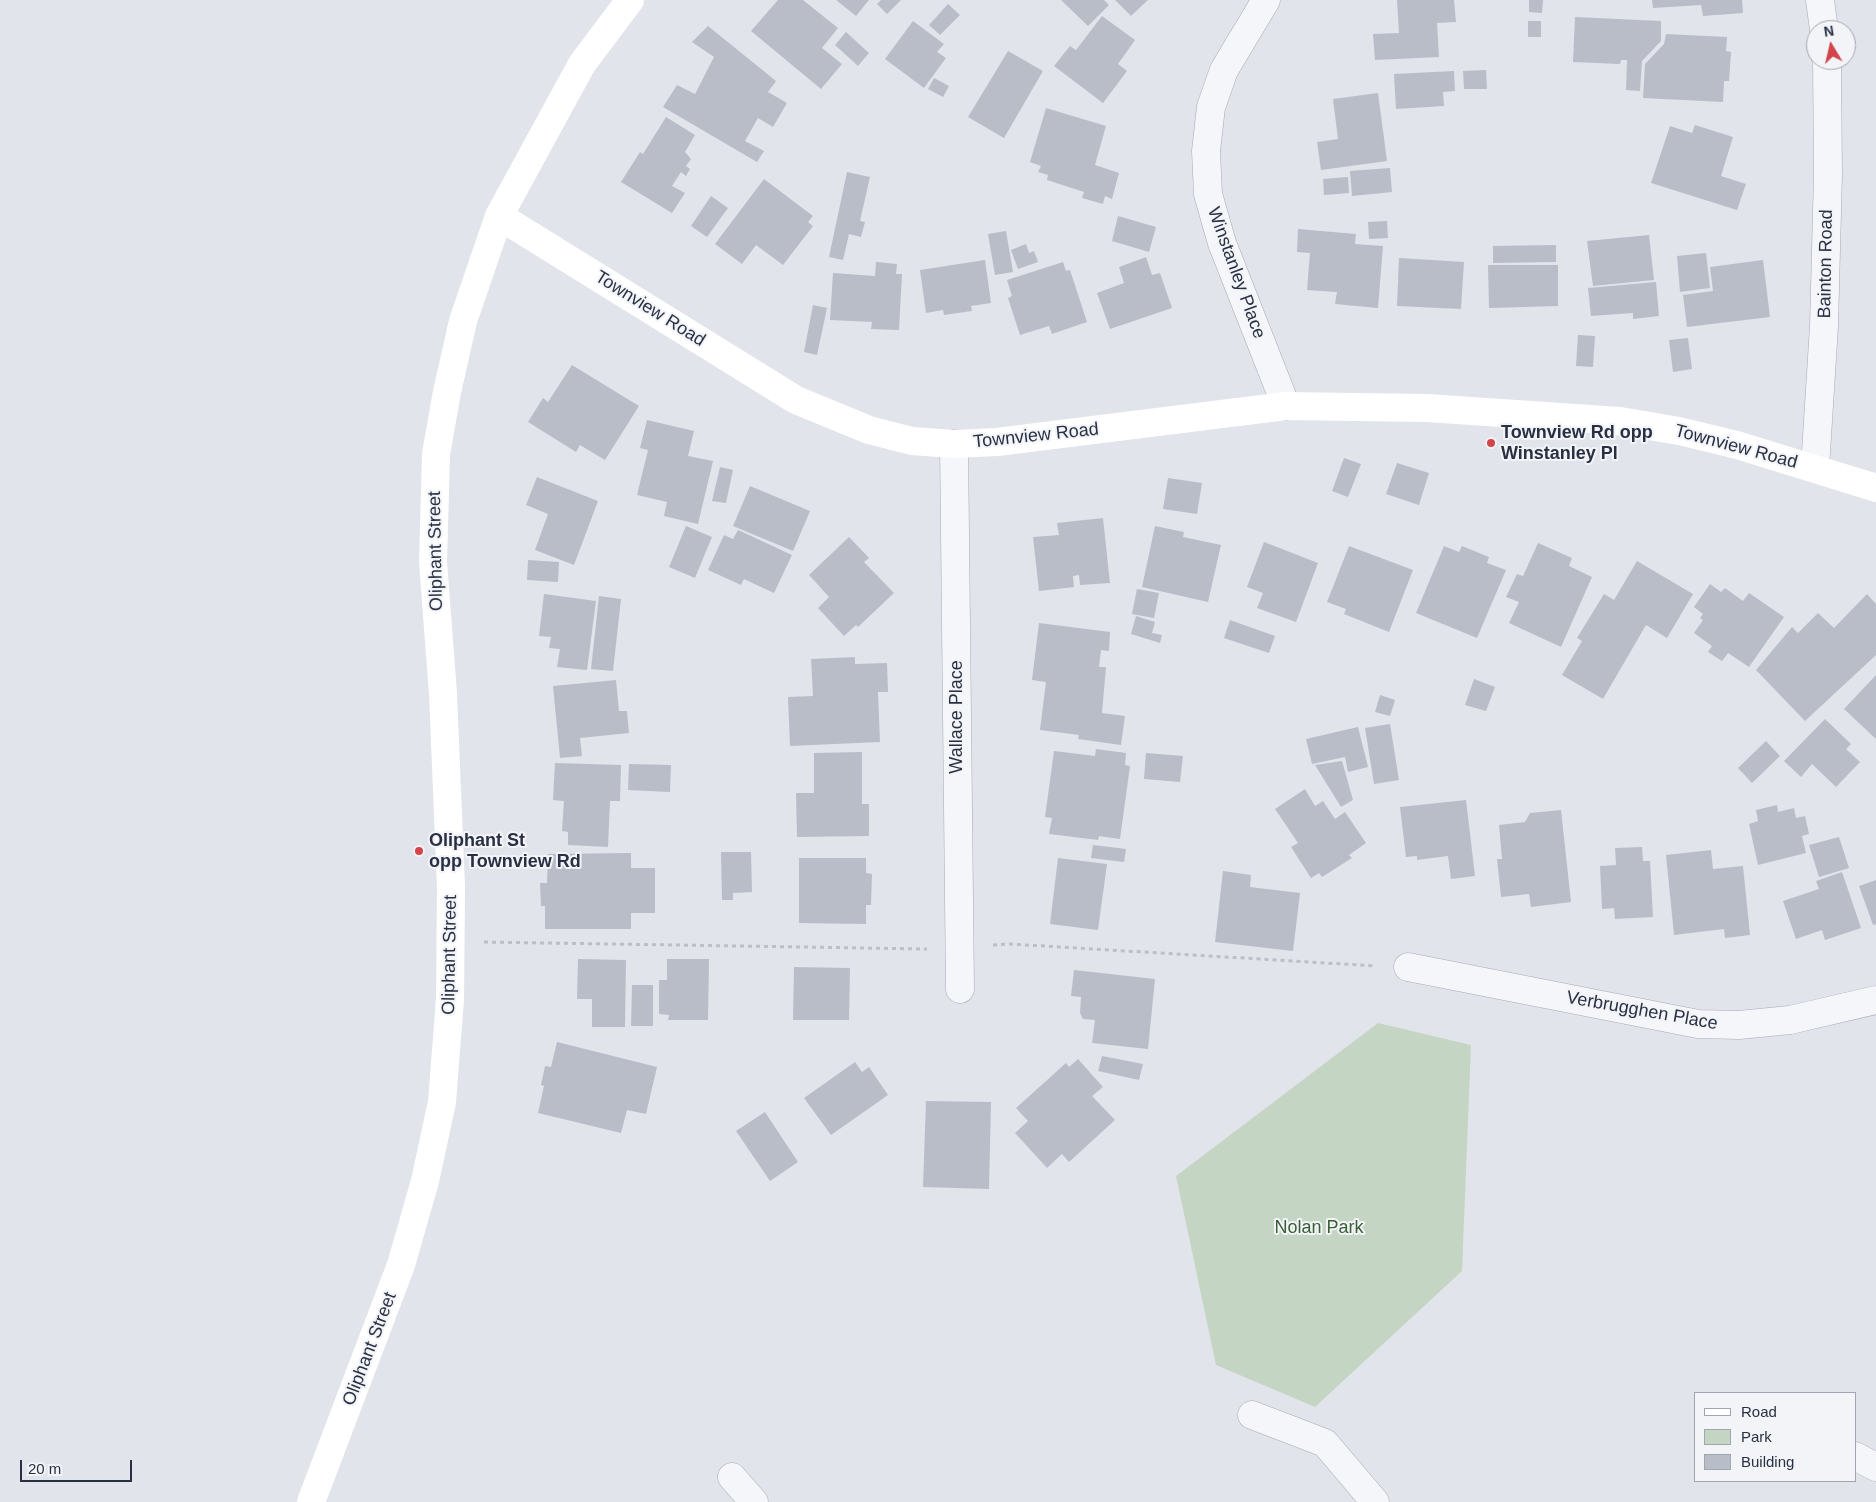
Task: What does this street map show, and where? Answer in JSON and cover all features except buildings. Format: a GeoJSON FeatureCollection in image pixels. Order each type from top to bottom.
{"type":"FeatureCollection","features":[{"type":"Feature","properties":{"kind":"street"},"geometry":{"type":"LineString","coordinates":[[499,216],[582,64],[630,0]]}},
{"type":"Feature","properties":{"kind":"street","name":"Winstanley Place"},"geometry":{"type":"LineString","coordinates":[[1266,0],[1224,70],[1211,107],[1206,152],[1208,194],[1222,244],[1286,406]]}},
{"type":"Feature","properties":{"kind":"street"},"geometry":{"type":"LineString","coordinates":[[1820,0],[1823,20]]}},
{"type":"Feature","properties":{"kind":"street","name":"Bainton Road"},"geometry":{"type":"LineString","coordinates":[[1815,468],[1824,326],[1828,174],[1827,70]]}},
{"type":"Feature","properties":{"kind":"street","name":"Townview Road"},"geometry":{"type":"LineString","coordinates":[[499,216],[796,400],[869,430],[912,440],[954,444],[997,442],[1286,406],[1427,408],[1620,421],[1679,431],[1815,468],[1876,488]]}},
{"type":"Feature","properties":{"kind":"street","name":"Oliphant Street"},"geometry":{"type":"LineString","coordinates":[[311,1502],[401,1265],[425,1180],[442,1102],[450,999],[451,887],[443,694],[433,562],[436,454],[463,322],[499,216]]}},
{"type":"Feature","properties":{"kind":"street","name":"Wallace Place"},"geometry":{"type":"LineString","coordinates":[[954,444],[960,989]]}},
{"type":"Feature","properties":{"kind":"street","name":"Verbrugghen Place"},"geometry":{"type":"LineString","coordinates":[[1408,968],[1698,1024],[1738,1026],[1790,1020],[1876,1000]]}},
{"type":"Feature","properties":{"kind":"street"},"geometry":{"type":"LineString","coordinates":[[1252,1415],[1326,1443],[1375,1502]]}},
{"type":"Feature","properties":{"kind":"street"},"geometry":{"type":"LineString","coordinates":[[1856,1457],[1876,1467]]}},
{"type":"Feature","properties":{"kind":"street"},"geometry":{"type":"LineString","coordinates":[[732,1477],[754,1502]]}},
{"type":"Feature","properties":{"kind":"path"},"geometry":{"type":"LineString","coordinates":[[450,942],[959,949],[1010,944],[1408,968]]}},
{"type":"Feature","properties":{"kind":"green space","name":"Nolan Park"},"geometry":{"type":"Polygon","coordinates":[[[1378,1023],[1471,1045],[1462,1271],[1315,1407],[1216,1365],[1176,1176],[1378,1023]]]}},
{"type":"Feature","properties":{"kind":"place","name":"Townview Rd opp Winstanley Pl"},"geometry":{"type":"Point","coordinates":[1491,443]}},
{"type":"Feature","properties":{"kind":"place","name":"Oliphant St opp Townview Rd"},"geometry":{"type":"Point","coordinates":[419,851]}}]}
